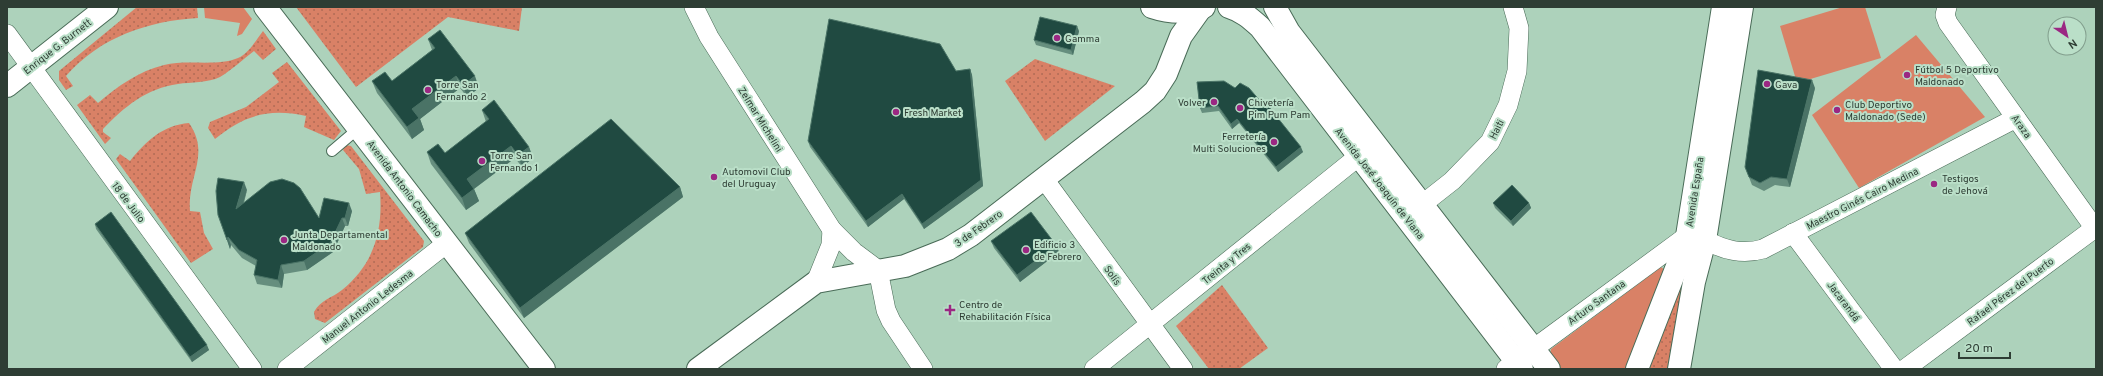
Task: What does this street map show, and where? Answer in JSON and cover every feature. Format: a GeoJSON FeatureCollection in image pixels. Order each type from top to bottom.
{"type":"FeatureCollection","features":[{"type":"Feature","properties":{"kind":"main road","name":"Enrique G. Burnett"},"geometry":{"type":"LineString","coordinates":[[7,86],[107,7]]}},
{"type":"Feature","properties":{"kind":"main road","name":"Avenida Antonio Camacho"},"geometry":{"type":"LineString","coordinates":[[265,7],[544,369]]}},
{"type":"Feature","properties":{"kind":"main road"},"geometry":{"type":"LineString","coordinates":[[1152,7],[1171,12],[1187,12],[1203,8]]}},
{"type":"Feature","properties":{"kind":"main road","name":"Avenida José Joaquín de Viana"},"geometry":{"type":"LineString","coordinates":[[1229,7],[1238,10],[1249,17],[1260,28],[1359,156],[1414,211]]}},
{"type":"Feature","properties":{"kind":"main road","name":"Avenida José Joaquín de Viana"},"geometry":{"type":"LineString","coordinates":[[1275,7],[1289,32],[1519,362],[1549,369]]}},
{"type":"Feature","properties":{"kind":"main road","name":"Avenida España"},"geometry":{"type":"LineString","coordinates":[[1679,369],[1694,282],[1696,238],[1723,7]]}},
{"type":"Feature","properties":{"kind":"main road","name":"Avenida España"},"geometry":{"type":"LineString","coordinates":[[1636,369],[1681,256],[1696,238],[1742,7]]}},
{"type":"Feature","properties":{"kind":"main road","name":"3 de Febrero"},"geometry":{"type":"LineString","coordinates":[[698,369],[816,282],[904,266],[948,249],[971,235],[1143,102],[1155,91],[1171,65],[1181,36],[1203,8]]}},
{"type":"Feature","properties":{"kind":"street","name":"Zelmar Michelini"},"geometry":{"type":"LineString","coordinates":[[694,7],[709,37],[832,230],[854,252],[878,270]]}},
{"type":"Feature","properties":{"kind":"street","name":"Haiti"},"geometry":{"type":"LineString","coordinates":[[1414,211],[1452,181],[1490,142],[1508,105],[1517,71],[1519,28],[1513,7]]}},
{"type":"Feature","properties":{"kind":"street","name":"Araza"},"geometry":{"type":"LineString","coordinates":[[1947,15],[2016,118],[2095,229]]}},
{"type":"Feature","properties":{"kind":"street","name":"18 de Julio"},"geometry":{"type":"LineString","coordinates":[[7,34],[252,369]]}},
{"type":"Feature","properties":{"kind":"street","name":"Maestro Ginés Cairo Medina"},"geometry":{"type":"LineString","coordinates":[[1696,238],[1718,247],[1751,252],[1763,249],[2016,118]]}},
{"type":"Feature","properties":{"kind":"street","name":"Treinta y Tres"},"geometry":{"type":"LineString","coordinates":[[1094,369],[1359,156]]}},
{"type":"Feature","properties":{"kind":"street","name":"Solís"},"geometry":{"type":"LineString","coordinates":[[1044,179],[1149,325],[1183,369]]}},
{"type":"Feature","properties":{"kind":"street","name":"Rafael Pérez del Puerto"},"geometry":{"type":"LineString","coordinates":[[1906,369],[2095,229]]}},
{"type":"Feature","properties":{"kind":"street"},"geometry":{"type":"LineString","coordinates":[[816,282],[831,245],[832,230]]}},
{"type":"Feature","properties":{"kind":"street","name":"Jacarandá"},"geometry":{"type":"LineString","coordinates":[[1793,233],[1894,369]]}},
{"type":"Feature","properties":{"kind":"street","name":"Arturo Santana"},"geometry":{"type":"LineString","coordinates":[[1519,362],[1696,238]]}},
{"type":"Feature","properties":{"kind":"street","name":"Manuel Antonio Ledesma"},"geometry":{"type":"LineString","coordinates":[[287,369],[447,243]]}},
{"type":"Feature","properties":{"kind":"street"},"geometry":{"type":"LineString","coordinates":[[878,270],[886,310],[891,321],[923,369]]}},
{"type":"Feature","properties":{"kind":"lane"},"geometry":{"type":"LineString","coordinates":[[332,151],[359,128]]}},
{"type":"Feature","properties":{"kind":"shaded area"},"geometry":{"type":"Polygon","coordinates":[[[137,7],[197,7],[198,18],[143,27],[110,41],[79,62],[66,76],[73,86],[66,90],[59,80],[59,71],[137,7]]]}},
{"type":"Feature","properties":{"kind":"shaded area"},"geometry":{"type":"Polygon","coordinates":[[[204,7],[243,7],[252,19],[242,34],[237,36],[240,23],[205,18],[204,7]]]}},
{"type":"Feature","properties":{"kind":"shaded area"},"geometry":{"type":"Polygon","coordinates":[[[296,7],[522,7],[519,31],[448,17],[356,87],[296,7]]]}},
{"type":"Feature","properties":{"kind":"shaded area"},"geometry":{"type":"Polygon","coordinates":[[[1843,7],[1865,7],[1881,58],[1797,83],[1780,26],[1843,7]]]}},
{"type":"Feature","properties":{"kind":"shaded area"},"geometry":{"type":"Polygon","coordinates":[[[263,31],[276,49],[263,60],[254,51],[229,71],[215,79],[167,86],[146,94],[119,113],[103,129],[103,132],[111,138],[105,144],[77,105],[90,95],[98,103],[137,75],[164,65],[173,63],[211,63],[230,61],[238,58],[249,50],[263,31]]]}},
{"type":"Feature","properties":{"kind":"shaded area","name":"Fútbol 5 Deportivo Maldonado"},"geometry":{"type":"Polygon","coordinates":[[[1916,35],[1985,117],[1859,188],[1812,115],[1916,35]]]}},
{"type":"Feature","properties":{"kind":"shaded area"},"geometry":{"type":"Polygon","coordinates":[[[1035,59],[1115,86],[1045,141],[1005,81],[1035,59]]]}},
{"type":"Feature","properties":{"kind":"shaded area"},"geometry":{"type":"Polygon","coordinates":[[[287,62],[341,131],[334,140],[304,127],[306,116],[280,113],[269,113],[247,119],[236,124],[215,139],[208,128],[210,122],[246,107],[279,82],[272,73],[287,62]]]}},
{"type":"Feature","properties":{"kind":"shaded area"},"geometry":{"type":"Polygon","coordinates":[[[189,123],[198,145],[197,166],[190,198],[190,211],[200,212],[204,233],[213,249],[191,263],[116,159],[120,154],[130,161],[142,147],[156,135],[171,127],[189,123]]]}},
{"type":"Feature","properties":{"kind":"shaded area"},"geometry":{"type":"Polygon","coordinates":[[[346,145],[351,146],[424,241],[423,247],[325,323],[315,319],[314,312],[323,302],[342,290],[362,269],[374,246],[380,220],[380,192],[366,194],[359,169],[343,150],[346,145]]]}},
{"type":"Feature","properties":{"kind":"shaded area"},"geometry":{"type":"Polygon","coordinates":[[[1687,264],[1671,369],[1644,369],[1687,264]]]}},
{"type":"Feature","properties":{"kind":"shaded area"},"geometry":{"type":"Polygon","coordinates":[[[1661,267],[1665,270],[1626,369],[1562,369],[1550,354],[1551,349],[1661,267]]]}},
{"type":"Feature","properties":{"kind":"shaded area"},"geometry":{"type":"Polygon","coordinates":[[[1222,285],[1268,348],[1239,369],[1209,369],[1176,326],[1222,285]]]}},
{"type":"Feature","properties":{"kind":"building","name":"Gamma"},"geometry":{"type":"Polygon","coordinates":[[[1040,17],[1077,26],[1071,50],[1034,40],[1040,17]]]}},
{"type":"Feature","properties":{"kind":"building","name":"Fresh Market"},"geometry":{"type":"Polygon","coordinates":[[[829,19],[940,44],[956,71],[970,69],[981,180],[922,224],[902,194],[866,221],[808,141],[829,19]]]}},
{"type":"Feature","properties":{"kind":"building","name":"Torre San Fernando 2"},"geometry":{"type":"Polygon","coordinates":[[[440,30],[475,76],[463,85],[456,76],[412,109],[419,118],[407,127],[372,81],[385,72],[392,81],[435,48],[428,39],[440,30]]]}},
{"type":"Feature","properties":{"kind":"building"},"geometry":{"type":"Polygon","coordinates":[[[1758,70],[1812,80],[1787,179],[1771,177],[1760,183],[1749,177],[1745,167],[1758,70]]]}},
{"type":"Feature","properties":{"kind":"building"},"geometry":{"type":"Polygon","coordinates":[[[1224,81],[1235,88],[1240,83],[1249,88],[1267,109],[1269,107],[1301,147],[1276,167],[1237,119],[1231,124],[1218,106],[1200,108],[1197,82],[1224,81]]]}},
{"type":"Feature","properties":{"kind":"building","name":"Torre San Fernando 1"},"geometry":{"type":"Polygon","coordinates":[[[494,100],[529,147],[518,155],[511,146],[467,179],[474,189],[462,198],[427,152],[438,144],[445,153],[489,119],[482,110],[494,100]]]}},
{"type":"Feature","properties":{"kind":"building"},"geometry":{"type":"Polygon","coordinates":[[[611,119],[680,187],[520,308],[465,233],[611,119]]]}},
{"type":"Feature","properties":{"kind":"building","name":"Junta Departamental Maldonado"},"geometry":{"type":"Polygon","coordinates":[[[218,178],[244,182],[236,209],[270,182],[282,179],[294,183],[300,188],[319,218],[324,198],[349,203],[345,218],[342,218],[330,243],[304,261],[281,265],[278,280],[254,275],[257,260],[239,250],[228,237],[227,240],[218,215],[216,191],[218,178]]]}},
{"type":"Feature","properties":{"kind":"building"},"geometry":{"type":"Polygon","coordinates":[[[1512,185],[1529,203],[1511,221],[1493,203],[1512,185]]]}},
{"type":"Feature","properties":{"kind":"building"},"geometry":{"type":"Polygon","coordinates":[[[111,212],[207,345],[190,357],[95,224],[111,212]]]}},
{"type":"Feature","properties":{"kind":"building","name":"Edificio 3 de Febrero"},"geometry":{"type":"Polygon","coordinates":[[[1031,212],[1056,245],[1017,275],[991,241],[1031,212]]]}},
{"type":"Feature","properties":{"kind":"place","name":"Gamma"},"geometry":{"type":"Point","coordinates":[1057,38]}},
{"type":"Feature","properties":{"kind":"place","name":"Fútbol 5 Deportivo Maldonado"},"geometry":{"type":"Point","coordinates":[1907,75]}},
{"type":"Feature","properties":{"kind":"place","name":"Gava"},"geometry":{"type":"Point","coordinates":[1767,84]}},
{"type":"Feature","properties":{"kind":"place","name":"Torre San Fernando 2"},"geometry":{"type":"Point","coordinates":[428,90]}},
{"type":"Feature","properties":{"kind":"place","name":"Volver"},"geometry":{"type":"Point","coordinates":[1214,102]}},
{"type":"Feature","properties":{"kind":"place","name":"Chivetería Pim Pum Pam"},"geometry":{"type":"Point","coordinates":[1240,108]}},
{"type":"Feature","properties":{"kind":"place","name":"Club Deportivo Maldonado (Sede)"},"geometry":{"type":"Point","coordinates":[1837,110]}},
{"type":"Feature","properties":{"kind":"place","name":"Fresh Market"},"geometry":{"type":"Point","coordinates":[896,112]}},
{"type":"Feature","properties":{"kind":"place","name":"Ferretería Multi Soluciones"},"geometry":{"type":"Point","coordinates":[1274,142]}},
{"type":"Feature","properties":{"kind":"place","name":"Torre San Fernando 1"},"geometry":{"type":"Point","coordinates":[482,161]}},
{"type":"Feature","properties":{"kind":"place","name":"Automovil Club del Uruguay"},"geometry":{"type":"Point","coordinates":[714,177]}},
{"type":"Feature","properties":{"kind":"place","name":"Testigos de Jehová"},"geometry":{"type":"Point","coordinates":[1934,184]}},
{"type":"Feature","properties":{"kind":"place","name":"Junta Departamental Maldonado"},"geometry":{"type":"Point","coordinates":[284,240]}},
{"type":"Feature","properties":{"kind":"place","name":"Edificio 3 de Febrero"},"geometry":{"type":"Point","coordinates":[1026,250]}},
{"type":"Feature","properties":{"kind":"place","name":"Centro de Rehabilitación Física"},"geometry":{"type":"Point","coordinates":[950,310]}}]}
